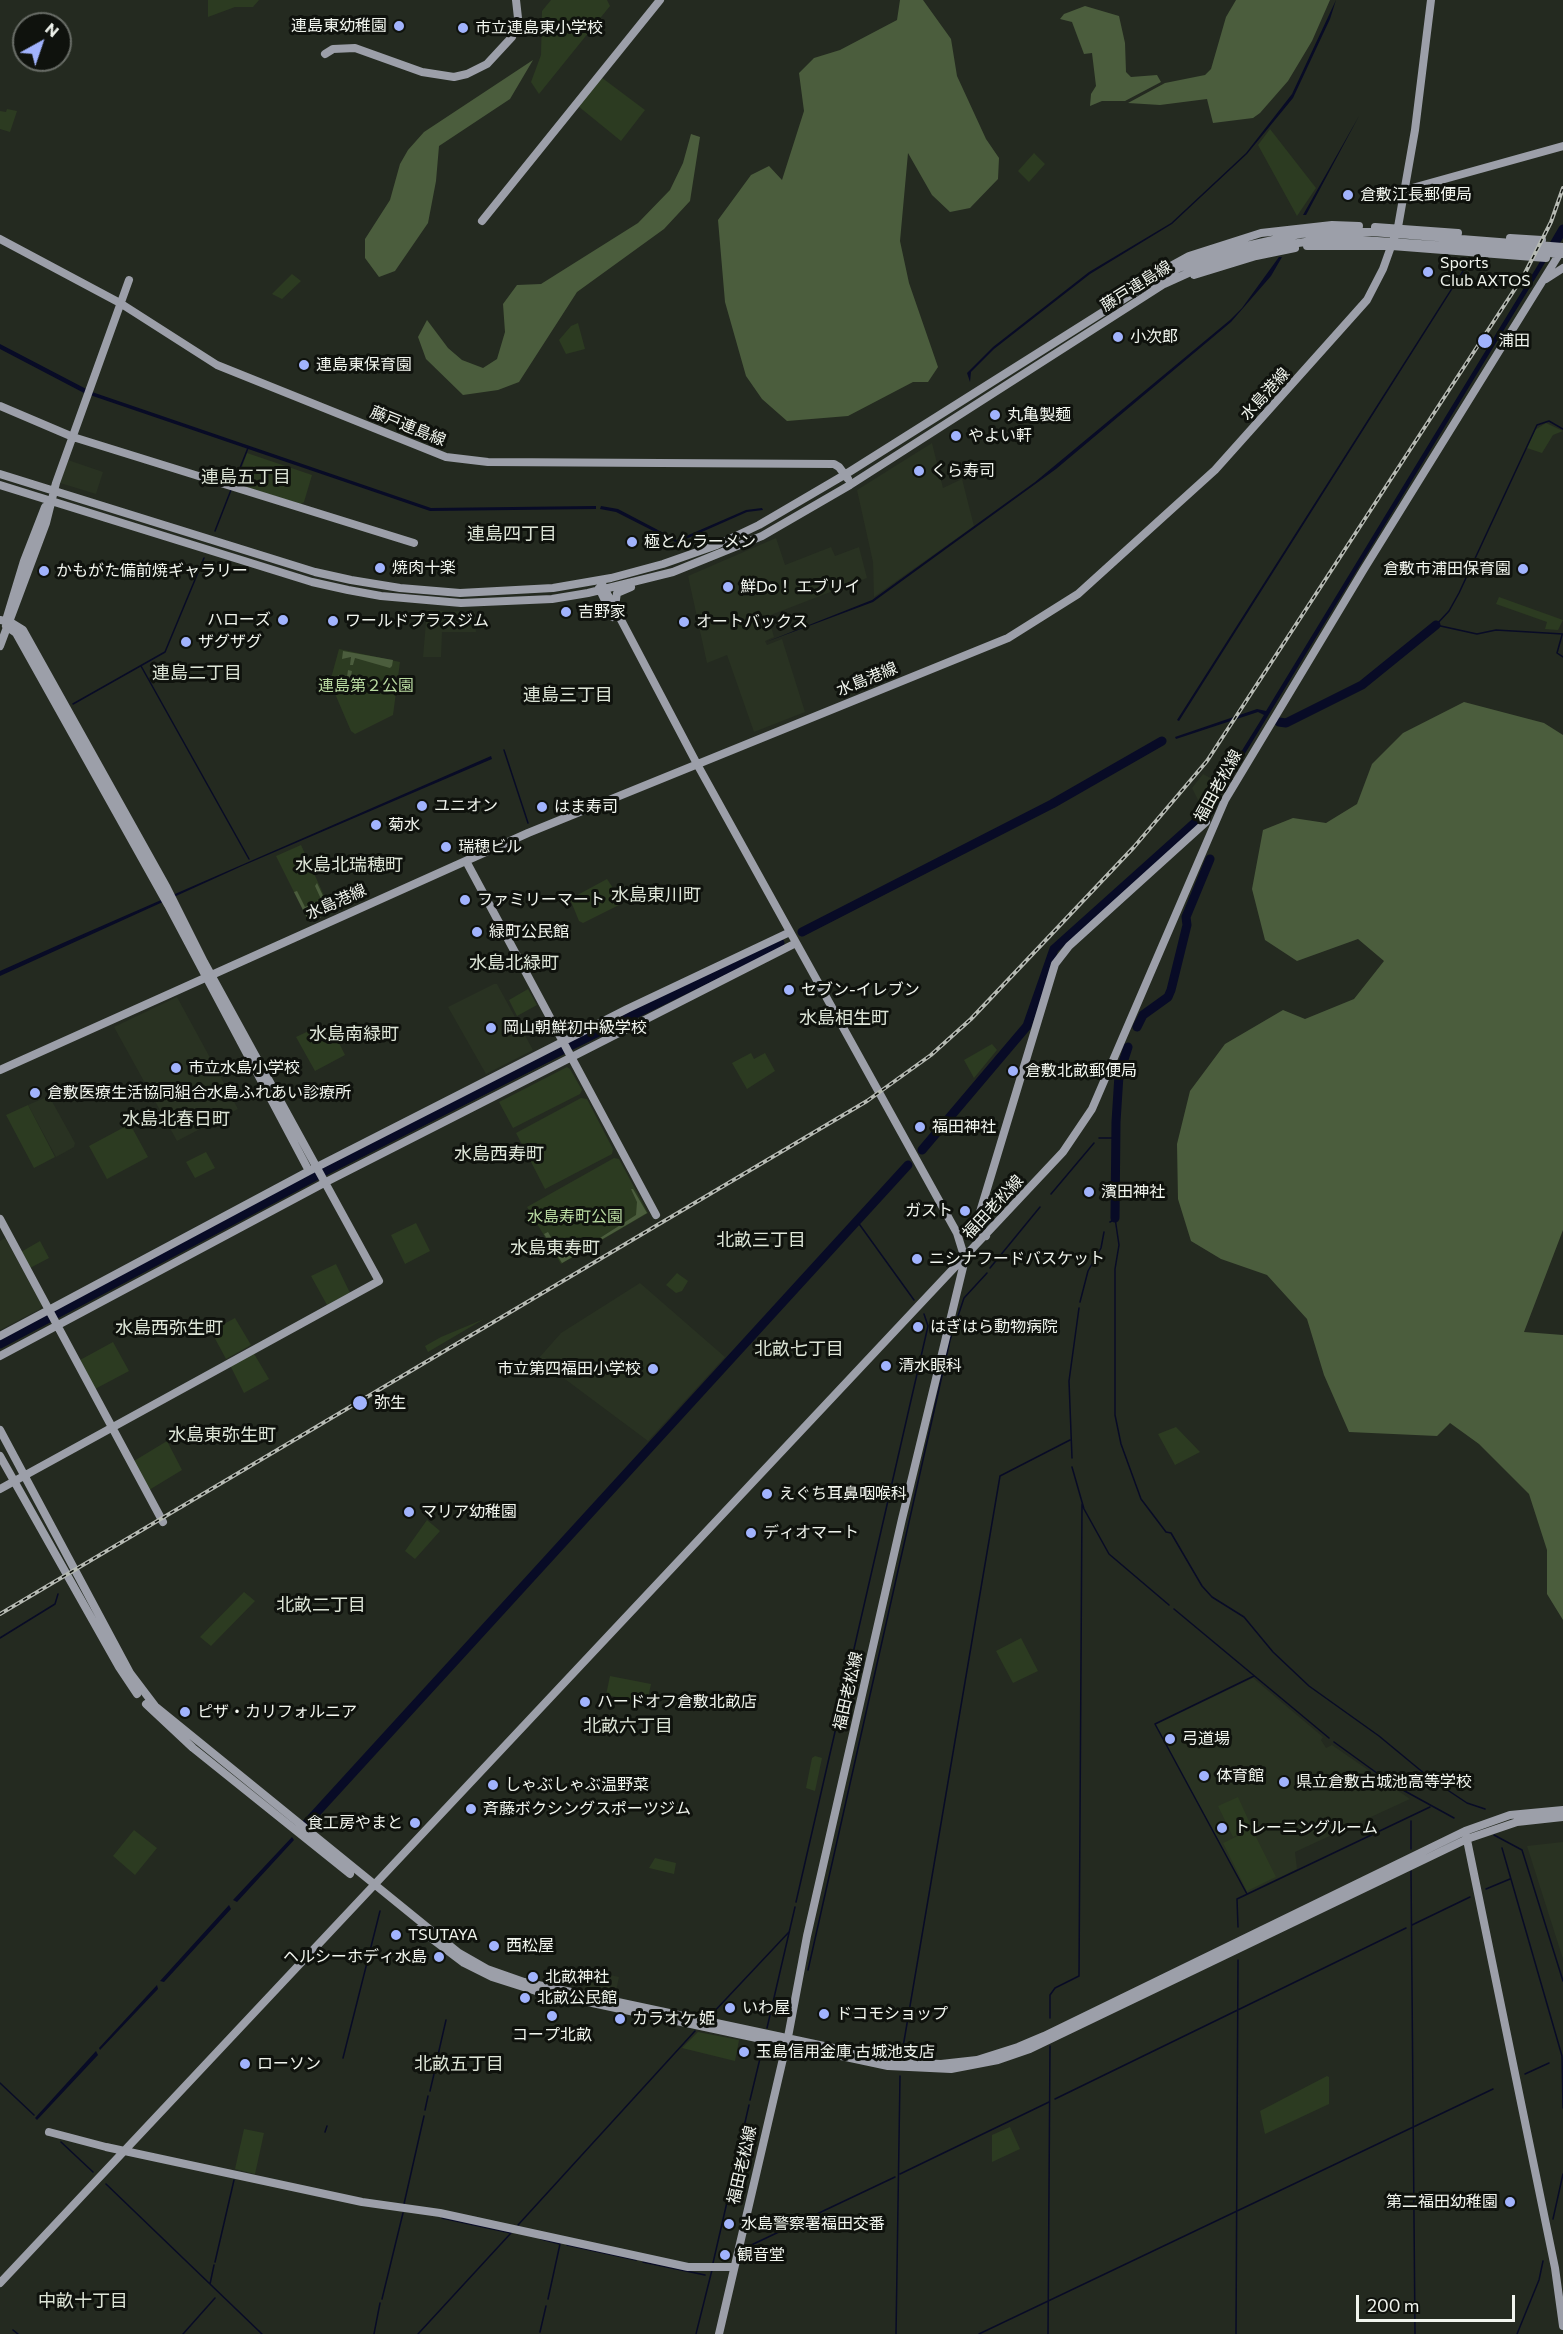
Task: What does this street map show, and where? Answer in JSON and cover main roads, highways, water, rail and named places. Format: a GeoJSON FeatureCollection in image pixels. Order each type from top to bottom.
{"type":"FeatureCollection","features":[{"type":"Feature","properties":{"kind":"water"},"geometry":{"type":"Polygon","coordinates":[[[1336,0],[1330,19],[1293,98],[1247,154],[1172,224],[1090,274],[994,349],[971,372],[970,382],[967,373],[993,347],[1089,272],[1171,223],[1246,153],[1292,94],[1336,0]]]}},
{"type":"Feature","properties":{"kind":"water"},"geometry":{"type":"Polygon","coordinates":[[[1359,116],[1306,215],[1303,215],[1359,116]]]}},
{"type":"Feature","properties":{"kind":"water"},"geometry":{"type":"Polygon","coordinates":[[[1279,257],[1282,257],[1271,276],[1231,322],[1056,469],[873,602],[766,642],[872,600],[1035,482],[1230,320],[1242,308],[1279,257]]]}},
{"type":"Feature","properties":{"kind":"water"},"geometry":{"type":"Polygon","coordinates":[[[1541,260],[1546,261],[1208,814],[1205,810],[1264,715],[1258,712],[1176,739],[1175,737],[1257,709],[1266,711],[1541,260]]]}},
{"type":"Feature","properties":{"kind":"water"},"geometry":{"type":"Polygon","coordinates":[[[1468,262],[1179,721],[1177,720],[1468,262]]]}},
{"type":"Feature","properties":{"kind":"water"},"geometry":{"type":"Polygon","coordinates":[[[0,344],[92,392],[431,508],[596,506],[596,509],[430,511],[84,393],[0,349],[0,344]]]}},
{"type":"Feature","properties":{"kind":"water"},"geometry":{"type":"Polygon","coordinates":[[[601,506],[618,509],[677,540],[746,510],[762,508],[763,510],[747,512],[677,543],[616,512],[600,509],[601,506]]]}},
{"type":"Feature","properties":{"kind":"water"},"geometry":{"type":"Polygon","coordinates":[[[491,756],[492,759],[242,866],[0,976],[0,971],[491,756]]]}},
{"type":"Feature","properties":{"kind":"water"},"geometry":{"type":"Polygon","coordinates":[[[292,1837],[294,1840],[237,1902],[233,1900],[292,1837]]]}},
{"type":"Feature","properties":{"kind":"water"},"geometry":{"type":"Polygon","coordinates":[[[229,1905],[231,1909],[164,1982],[160,1981],[229,1905]]]}},
{"type":"Feature","properties":{"kind":"water"},"geometry":{"type":"Polygon","coordinates":[[[157,1985],[158,1989],[100,2050],[99,2048],[157,1985]]]}},
{"type":"Feature","properties":{"kind":"water"},"geometry":{"type":"Polygon","coordinates":[[[96,2051],[98,2055],[37,2120],[35,2118],[96,2051]]]}},
{"type":"Feature","properties":{"kind":"waterway"},"geometry":{"type":"LineString","coordinates":[[1549,253],[1563,229]]}},
{"type":"Feature","properties":{"kind":"waterway"},"geometry":{"type":"LineString","coordinates":[[1436,625],[1449,611],[1459,593],[1537,425],[1549,421],[1563,429]]}},
{"type":"Feature","properties":{"kind":"waterway"},"geometry":{"type":"LineString","coordinates":[[234,483],[248,448]]}},
{"type":"Feature","properties":{"kind":"waterway"},"geometry":{"type":"LineString","coordinates":[[215,531],[231,490]]}},
{"type":"Feature","properties":{"kind":"waterway"},"geometry":{"type":"LineString","coordinates":[[73,704],[165,652],[204,558]]}},
{"type":"Feature","properties":{"kind":"waterway"},"geometry":{"type":"LineString","coordinates":[[1436,625],[1477,634],[1496,630],[1563,634]]}},
{"type":"Feature","properties":{"kind":"waterway"},"geometry":{"type":"LineString","coordinates":[[1279,722],[1286,723],[1362,685],[1436,625]]}},
{"type":"Feature","properties":{"kind":"waterway"},"geometry":{"type":"LineString","coordinates":[[1562,635],[1557,653],[1563,657]]}},
{"type":"Feature","properties":{"kind":"waterway"},"geometry":{"type":"LineString","coordinates":[[141,666],[249,859]]}},
{"type":"Feature","properties":{"kind":"waterway"},"geometry":{"type":"LineString","coordinates":[[803,935],[1054,806],[1163,744],[1162,741]]}},
{"type":"Feature","properties":{"kind":"waterway"},"geometry":{"type":"LineString","coordinates":[[802,932],[1052,804],[1162,741]]}},
{"type":"Feature","properties":{"kind":"waterway"},"geometry":{"type":"LineString","coordinates":[[504,750],[528,823]]}},
{"type":"Feature","properties":{"kind":"waterway"},"geometry":{"type":"LineString","coordinates":[[922,1150],[1027,1026],[1054,949],[1209,810],[1214,802]]}},
{"type":"Feature","properties":{"kind":"waterway"},"geometry":{"type":"LineString","coordinates":[[1137,1027],[1143,1015],[1168,997],[1187,925],[1186,917],[1210,859]]}},
{"type":"Feature","properties":{"kind":"waterway"},"geometry":{"type":"LineString","coordinates":[[0,1344],[327,1170],[572,1045],[780,943]]}},
{"type":"Feature","properties":{"kind":"waterway"},"geometry":{"type":"LineString","coordinates":[[570,1049],[765,954]]}},
{"type":"Feature","properties":{"kind":"waterway"},"geometry":{"type":"LineString","coordinates":[[1115,1218],[1119,1075],[1128,1047]]}},
{"type":"Feature","properties":{"kind":"waterway"},"geometry":{"type":"LineString","coordinates":[[324,1175],[566,1052]]}},
{"type":"Feature","properties":{"kind":"waterway"},"geometry":{"type":"LineString","coordinates":[[1099,1138],[1116,1138]]}},
{"type":"Feature","properties":{"kind":"waterway"},"geometry":{"type":"LineString","coordinates":[[1051,1194],[1094,1143]]}},
{"type":"Feature","properties":{"kind":"waterway"},"geometry":{"type":"LineString","coordinates":[[306,1824],[908,1165]]}},
{"type":"Feature","properties":{"kind":"waterway"},"geometry":{"type":"LineString","coordinates":[[57,1317],[317,1178]]}},
{"type":"Feature","properties":{"kind":"waterway"},"geometry":{"type":"LineString","coordinates":[[990,1268],[1040,1207]]}},
{"type":"Feature","properties":{"kind":"waterway"},"geometry":{"type":"LineString","coordinates":[[1115,1218],[1119,1245],[1115,1269],[1115,1415],[1121,1444],[1141,1499],[1166,1532],[1171,1533],[1202,1586],[1212,1597],[1244,1617],[1273,1652],[1309,1686],[1379,1736],[1431,1779],[1467,1803],[1485,1809]]}},
{"type":"Feature","properties":{"kind":"waterway"},"geometry":{"type":"LineString","coordinates":[[1110,1222],[1115,1219]]}},
{"type":"Feature","properties":{"kind":"waterway"},"geometry":{"type":"LineString","coordinates":[[857,1221],[914,1300]]}},
{"type":"Feature","properties":{"kind":"waterway"},"geometry":{"type":"LineString","coordinates":[[1080,1302],[1088,1271],[1101,1248],[1104,1232]]}},
{"type":"Feature","properties":{"kind":"waterway"},"geometry":{"type":"LineString","coordinates":[[808,1970],[950,1340],[964,1298],[987,1273]]}},
{"type":"Feature","properties":{"kind":"waterway"},"geometry":{"type":"LineString","coordinates":[[1072,1458],[1069,1381],[1079,1308]]}},
{"type":"Feature","properties":{"kind":"waterway"},"geometry":{"type":"LineString","coordinates":[[796,1902],[928,1326],[924,1314]]}},
{"type":"Feature","properties":{"kind":"waterway"},"geometry":{"type":"LineString","coordinates":[[0,1347],[50,1321]]}},
{"type":"Feature","properties":{"kind":"waterway"},"geometry":{"type":"LineString","coordinates":[[902,2053],[1000,1476],[1070,1440]]}},
{"type":"Feature","properties":{"kind":"waterway"},"geometry":{"type":"LineString","coordinates":[[1072,1467],[1084,1509],[1109,1554],[1169,1605]]}},
{"type":"Feature","properties":{"kind":"waterway"},"geometry":{"type":"LineString","coordinates":[[1050,2018],[1050,1995],[1055,1988],[1079,1976],[1082,1504]]}},
{"type":"Feature","properties":{"kind":"waterway"},"geometry":{"type":"LineString","coordinates":[[0,1638],[55,1604],[58,1594]]}},
{"type":"Feature","properties":{"kind":"waterway"},"geometry":{"type":"LineString","coordinates":[[1174,1609],[1329,1738]]}},
{"type":"Feature","properties":{"kind":"waterway"},"geometry":{"type":"LineString","coordinates":[[1247,1894],[1155,1724],[1254,1676]]}},
{"type":"Feature","properties":{"kind":"waterway"},"geometry":{"type":"LineString","coordinates":[[1334,1742],[1392,1784],[1454,1818]]}},
{"type":"Feature","properties":{"kind":"waterway"},"geometry":{"type":"LineString","coordinates":[[1238,1927],[1237,1899],[1430,1807]]}},
{"type":"Feature","properties":{"kind":"waterway"},"geometry":{"type":"LineString","coordinates":[[1411,1821],[1411,1849]]}},
{"type":"Feature","properties":{"kind":"waterway"},"geometry":{"type":"LineString","coordinates":[[1494,1835],[1522,1850],[1563,1981]]}},
{"type":"Feature","properties":{"kind":"waterway"},"geometry":{"type":"LineString","coordinates":[[1502,1848],[1562,2056],[1563,2108]]}},
{"type":"Feature","properties":{"kind":"waterway"},"geometry":{"type":"LineString","coordinates":[[1411,1871],[1415,2334]]}},
{"type":"Feature","properties":{"kind":"waterway"},"geometry":{"type":"LineString","coordinates":[[1486,1889],[1510,1879]]}},
{"type":"Feature","properties":{"kind":"waterway"},"geometry":{"type":"LineString","coordinates":[[1412,1925],[1470,1897]]}},
{"type":"Feature","properties":{"kind":"waterway"},"geometry":{"type":"LineString","coordinates":[[767,2028],[795,1907]]}},
{"type":"Feature","properties":{"kind":"waterway"},"geometry":{"type":"LineString","coordinates":[[343,2058],[380,1911]]}},
{"type":"Feature","properties":{"kind":"waterway"},"geometry":{"type":"LineString","coordinates":[[1055,2099],[1406,1928]]}},
{"type":"Feature","properties":{"kind":"waterway"},"geometry":{"type":"LineString","coordinates":[[710,2016],[789,1932]]}},
{"type":"Feature","properties":{"kind":"waterway"},"geometry":{"type":"LineString","coordinates":[[1236,2334],[1238,1960]]}},
{"type":"Feature","properties":{"kind":"waterway"},"geometry":{"type":"LineString","coordinates":[[435,2068],[446,2020]]}},
{"type":"Feature","properties":{"kind":"waterway"},"geometry":{"type":"LineString","coordinates":[[518,2225],[695,2031]]}},
{"type":"Feature","properties":{"kind":"waterway"},"geometry":{"type":"LineString","coordinates":[[750,2100],[763,2046]]}},
{"type":"Feature","properties":{"kind":"waterway"},"geometry":{"type":"LineString","coordinates":[[1048,2334],[1050,2046]]}},
{"type":"Feature","properties":{"kind":"waterway"},"geometry":{"type":"LineString","coordinates":[[1525,2074],[1549,2063]]}},
{"type":"Feature","properties":{"kind":"waterway"},"geometry":{"type":"LineString","coordinates":[[430,2091],[434,2074]]}},
{"type":"Feature","properties":{"kind":"waterway"},"geometry":{"type":"LineString","coordinates":[[896,2334],[900,2076]]}},
{"type":"Feature","properties":{"kind":"waterway"},"geometry":{"type":"LineString","coordinates":[[0,2083],[34,2115]]}},
{"type":"Feature","properties":{"kind":"waterway"},"geometry":{"type":"LineString","coordinates":[[979,2334],[1493,2089]]}},
{"type":"Feature","properties":{"kind":"waterway"},"geometry":{"type":"LineString","coordinates":[[425,2110],[428,2096]]}},
{"type":"Feature","properties":{"kind":"waterway"},"geometry":{"type":"LineString","coordinates":[[900,2174],[1049,2102]]}},
{"type":"Feature","properties":{"kind":"waterway"},"geometry":{"type":"LineString","coordinates":[[734,2170],[749,2105]]}},
{"type":"Feature","properties":{"kind":"waterway"},"geometry":{"type":"LineString","coordinates":[[404,2204],[424,2116]]}},
{"type":"Feature","properties":{"kind":"waterway"},"geometry":{"type":"LineString","coordinates":[[325,2132],[327,2126]]}},
{"type":"Feature","properties":{"kind":"waterway"},"geometry":{"type":"LineString","coordinates":[[61,2142],[93,2172]]}},
{"type":"Feature","properties":{"kind":"waterway"},"geometry":{"type":"LineString","coordinates":[[1553,2219],[1563,2174]]}},
{"type":"Feature","properties":{"kind":"waterway"},"geometry":{"type":"LineString","coordinates":[[713,2263],[733,2176]]}},
{"type":"Feature","properties":{"kind":"waterway"},"geometry":{"type":"LineString","coordinates":[[745,2248],[895,2177]]}},
{"type":"Feature","properties":{"kind":"waterway"},"geometry":{"type":"LineString","coordinates":[[215,2262],[234,2180]]}},
{"type":"Feature","properties":{"kind":"waterway"},"geometry":{"type":"LineString","coordinates":[[106,2184],[262,2334]]}},
{"type":"Feature","properties":{"kind":"waterway"},"geometry":{"type":"LineString","coordinates":[[382,2299],[403,2213]]}},
{"type":"Feature","properties":{"kind":"waterway"},"geometry":{"type":"LineString","coordinates":[[418,2334],[511,2233],[442,2218]]}},
{"type":"Feature","properties":{"kind":"waterway"},"geometry":{"type":"LineString","coordinates":[[541,2239],[560,2244],[548,2299]]}},
{"type":"Feature","properties":{"kind":"waterway"},"geometry":{"type":"LineString","coordinates":[[567,2245],[636,2260]]}},
{"type":"Feature","properties":{"kind":"waterway"},"geometry":{"type":"LineString","coordinates":[[1517,2334],[1539,2280],[1543,2261]]}},
{"type":"Feature","properties":{"kind":"waterway"},"geometry":{"type":"LineString","coordinates":[[643,2262],[705,2275]]}},
{"type":"Feature","properties":{"kind":"waterway"},"geometry":{"type":"LineString","coordinates":[[210,2284],[214,2265]]}},
{"type":"Feature","properties":{"kind":"waterway"},"geometry":{"type":"LineString","coordinates":[[696,2334],[712,2270]]}},
{"type":"Feature","properties":{"kind":"waterway"},"geometry":{"type":"LineString","coordinates":[[183,2334],[215,2298]]}},
{"type":"Feature","properties":{"kind":"waterway"},"geometry":{"type":"LineString","coordinates":[[374,2334],[380,2303]]}},
{"type":"Feature","properties":{"kind":"waterway"},"geometry":{"type":"LineString","coordinates":[[540,2332],[546,2306]]}},
{"type":"Feature","properties":{"kind":"waterway"},"geometry":{"type":"LineString","coordinates":[[13,2330],[18,2334]]}},
{"type":"Feature","properties":{"kind":"railway"},"geometry":{"type":"LineString","coordinates":[[0,1614],[867,1101],[931,1055],[971,1019],[1134,847],[1207,761],[1524,275],[1551,222],[1563,188]]}},
{"type":"Feature","properties":{"kind":"place","name":"連島東幼稚園"},"geometry":{"type":"Point","coordinates":[399,26]}},
{"type":"Feature","properties":{"kind":"place","name":"市立連島東小学校"},"geometry":{"type":"Point","coordinates":[463,28]}},
{"type":"Feature","properties":{"kind":"place","name":"倉敷江長郵便局"},"geometry":{"type":"Point","coordinates":[1348,195]}},
{"type":"Feature","properties":{"kind":"place","name":"Sports Club AXTOS"},"geometry":{"type":"Point","coordinates":[1428,272]}},
{"type":"Feature","properties":{"kind":"place","name":"小次郎"},"geometry":{"type":"Point","coordinates":[1118,337]}},
{"type":"Feature","properties":{"kind":"place","name":"浦田"},"geometry":{"type":"Point","coordinates":[1485,341]}},
{"type":"Feature","properties":{"kind":"place","name":"連島東保育園"},"geometry":{"type":"Point","coordinates":[304,365]}},
{"type":"Feature","properties":{"kind":"place","name":"丸亀製麺"},"geometry":{"type":"Point","coordinates":[995,415]}},
{"type":"Feature","properties":{"kind":"place","name":"やよい軒"},"geometry":{"type":"Point","coordinates":[956,436]}},
{"type":"Feature","properties":{"kind":"place","name":"くら寿司"},"geometry":{"type":"Point","coordinates":[919,471]}},
{"type":"Feature","properties":{"kind":"place","name":"極とんラーメン"},"geometry":{"type":"Point","coordinates":[632,542]}},
{"type":"Feature","properties":{"kind":"place","name":"焼肉十楽"},"geometry":{"type":"Point","coordinates":[380,568]}},
{"type":"Feature","properties":{"kind":"place","name":"倉敷市浦田保育園"},"geometry":{"type":"Point","coordinates":[1523,569]}},
{"type":"Feature","properties":{"kind":"place","name":"かもがた備前焼ギャラリー"},"geometry":{"type":"Point","coordinates":[44,571]}},
{"type":"Feature","properties":{"kind":"place","name":"鮮Do！ エブリイ"},"geometry":{"type":"Point","coordinates":[728,587]}},
{"type":"Feature","properties":{"kind":"place","name":"吉野家"},"geometry":{"type":"Point","coordinates":[566,612]}},
{"type":"Feature","properties":{"kind":"place","name":"ハローズ"},"geometry":{"type":"Point","coordinates":[283,620]}},
{"type":"Feature","properties":{"kind":"place","name":"ワールドプラスジム"},"geometry":{"type":"Point","coordinates":[333,621]}},
{"type":"Feature","properties":{"kind":"place","name":"オートバックス"},"geometry":{"type":"Point","coordinates":[684,622]}},
{"type":"Feature","properties":{"kind":"place","name":"ザグザグ"},"geometry":{"type":"Point","coordinates":[186,642]}},
{"type":"Feature","properties":{"kind":"place","name":"ユニオン"},"geometry":{"type":"Point","coordinates":[422,806]}},
{"type":"Feature","properties":{"kind":"place","name":"はま寿司"},"geometry":{"type":"Point","coordinates":[542,807]}},
{"type":"Feature","properties":{"kind":"place","name":"菊水"},"geometry":{"type":"Point","coordinates":[376,825]}},
{"type":"Feature","properties":{"kind":"place","name":"瑞穂ビル"},"geometry":{"type":"Point","coordinates":[446,847]}},
{"type":"Feature","properties":{"kind":"place","name":"ファミリーマート"},"geometry":{"type":"Point","coordinates":[465,900]}},
{"type":"Feature","properties":{"kind":"place","name":"緑町公民館"},"geometry":{"type":"Point","coordinates":[477,932]}},
{"type":"Feature","properties":{"kind":"place","name":"セブン-イレブン"},"geometry":{"type":"Point","coordinates":[789,990]}},
{"type":"Feature","properties":{"kind":"place","name":"岡山朝鮮初中級学校"},"geometry":{"type":"Point","coordinates":[491,1028]}},
{"type":"Feature","properties":{"kind":"place","name":"市立水島小学校"},"geometry":{"type":"Point","coordinates":[176,1068]}},
{"type":"Feature","properties":{"kind":"place","name":"倉敷北畝郵便局"},"geometry":{"type":"Point","coordinates":[1013,1071]}},
{"type":"Feature","properties":{"kind":"place","name":"倉敷医療生活協同組合水島ふれあい診療所"},"geometry":{"type":"Point","coordinates":[35,1093]}},
{"type":"Feature","properties":{"kind":"place","name":"福田神社"},"geometry":{"type":"Point","coordinates":[920,1127]}},
{"type":"Feature","properties":{"kind":"place","name":"濱田神社"},"geometry":{"type":"Point","coordinates":[1089,1192]}},
{"type":"Feature","properties":{"kind":"place","name":"ガスト"},"geometry":{"type":"Point","coordinates":[965,1211]}},
{"type":"Feature","properties":{"kind":"place","name":"ニシナフードバスケット"},"geometry":{"type":"Point","coordinates":[917,1259]}},
{"type":"Feature","properties":{"kind":"place","name":"はぎはら動物病院"},"geometry":{"type":"Point","coordinates":[918,1327]}},
{"type":"Feature","properties":{"kind":"place","name":"清水眼科"},"geometry":{"type":"Point","coordinates":[886,1366]}},
{"type":"Feature","properties":{"kind":"place","name":"市立第四福田小学校"},"geometry":{"type":"Point","coordinates":[653,1369]}},
{"type":"Feature","properties":{"kind":"place","name":"弥生"},"geometry":{"type":"Point","coordinates":[360,1403]}},
{"type":"Feature","properties":{"kind":"place","name":"えぐち耳鼻咽喉科"},"geometry":{"type":"Point","coordinates":[767,1494]}},
{"type":"Feature","properties":{"kind":"place","name":"マリア幼稚園"},"geometry":{"type":"Point","coordinates":[409,1512]}},
{"type":"Feature","properties":{"kind":"place","name":"ディオマート"},"geometry":{"type":"Point","coordinates":[751,1533]}},
{"type":"Feature","properties":{"kind":"place","name":"ハードオフ倉敷北畝店"},"geometry":{"type":"Point","coordinates":[585,1702]}},
{"type":"Feature","properties":{"kind":"place","name":"ピザ・カリフォルニア"},"geometry":{"type":"Point","coordinates":[185,1712]}},
{"type":"Feature","properties":{"kind":"place","name":"弓道場"},"geometry":{"type":"Point","coordinates":[1170,1739]}},
{"type":"Feature","properties":{"kind":"place","name":"体育館"},"geometry":{"type":"Point","coordinates":[1204,1776]}},
{"type":"Feature","properties":{"kind":"place","name":"県立倉敷古城池高等学校"},"geometry":{"type":"Point","coordinates":[1284,1782]}},
{"type":"Feature","properties":{"kind":"place","name":"しゃぶしゃぶ温野菜"},"geometry":{"type":"Point","coordinates":[493,1785]}},
{"type":"Feature","properties":{"kind":"place","name":"斉藤ボクシングスポーツジム"},"geometry":{"type":"Point","coordinates":[471,1809]}},
{"type":"Feature","properties":{"kind":"place","name":"食工房やまと"},"geometry":{"type":"Point","coordinates":[415,1823]}},
{"type":"Feature","properties":{"kind":"place","name":"トレーニングルーム"},"geometry":{"type":"Point","coordinates":[1222,1828]}},
{"type":"Feature","properties":{"kind":"place","name":"TSUTAYA"},"geometry":{"type":"Point","coordinates":[396,1935]}},
{"type":"Feature","properties":{"kind":"place","name":"西松屋"},"geometry":{"type":"Point","coordinates":[494,1946]}},
{"type":"Feature","properties":{"kind":"place","name":"ヘルシーホディ水島"},"geometry":{"type":"Point","coordinates":[439,1957]}},
{"type":"Feature","properties":{"kind":"place","name":"北畝神社"},"geometry":{"type":"Point","coordinates":[533,1977]}},
{"type":"Feature","properties":{"kind":"place","name":"北畝公民館"},"geometry":{"type":"Point","coordinates":[525,1998]}},
{"type":"Feature","properties":{"kind":"place","name":"いわ屋"},"geometry":{"type":"Point","coordinates":[730,2008]}},
{"type":"Feature","properties":{"kind":"place","name":"ドコモショップ"},"geometry":{"type":"Point","coordinates":[824,2014]}},
{"type":"Feature","properties":{"kind":"place","name":"コープ北畝"},"geometry":{"type":"Point","coordinates":[552,2016]}},
{"type":"Feature","properties":{"kind":"place","name":"カラオケ 姫"},"geometry":{"type":"Point","coordinates":[620,2019]}},
{"type":"Feature","properties":{"kind":"place","name":"玉島信用金庫 古城池支店"},"geometry":{"type":"Point","coordinates":[744,2052]}},
{"type":"Feature","properties":{"kind":"place","name":"ローソン"},"geometry":{"type":"Point","coordinates":[245,2064]}},
{"type":"Feature","properties":{"kind":"place","name":"第二福田幼稚園"},"geometry":{"type":"Point","coordinates":[1510,2202]}},
{"type":"Feature","properties":{"kind":"place","name":"水島警察署福田交番"},"geometry":{"type":"Point","coordinates":[729,2224]}},
{"type":"Feature","properties":{"kind":"place","name":"観音堂"},"geometry":{"type":"Point","coordinates":[725,2255]}},
{"type":"Feature","properties":{"kind":"district","name":"連島五丁目"},"geometry":{"type":"Point","coordinates":[246,477]}},
{"type":"Feature","properties":{"kind":"district","name":"連島四丁目"},"geometry":{"type":"Point","coordinates":[512,534]}},
{"type":"Feature","properties":{"kind":"district","name":"連島二丁目"},"geometry":{"type":"Point","coordinates":[197,673]}},
{"type":"Feature","properties":{"kind":"district","name":"連島三丁目"},"geometry":{"type":"Point","coordinates":[568,695]}},
{"type":"Feature","properties":{"kind":"district","name":"水島北瑞穂町"},"geometry":{"type":"Point","coordinates":[349,865]}},
{"type":"Feature","properties":{"kind":"district","name":"水島東川町"},"geometry":{"type":"Point","coordinates":[656,895]}},
{"type":"Feature","properties":{"kind":"district","name":"水島北緑町"},"geometry":{"type":"Point","coordinates":[514,963]}},
{"type":"Feature","properties":{"kind":"district","name":"水島相生町"},"geometry":{"type":"Point","coordinates":[844,1018]}},
{"type":"Feature","properties":{"kind":"district","name":"水島南緑町"},"geometry":{"type":"Point","coordinates":[354,1034]}},
{"type":"Feature","properties":{"kind":"district","name":"水島北春日町"},"geometry":{"type":"Point","coordinates":[176,1119]}},
{"type":"Feature","properties":{"kind":"district","name":"水島西寿町"},"geometry":{"type":"Point","coordinates":[499,1154]}},
{"type":"Feature","properties":{"kind":"district","name":"北畝三丁目"},"geometry":{"type":"Point","coordinates":[761,1240]}},
{"type":"Feature","properties":{"kind":"district","name":"水島東寿町"},"geometry":{"type":"Point","coordinates":[555,1248]}},
{"type":"Feature","properties":{"kind":"district","name":"水島西弥生町"},"geometry":{"type":"Point","coordinates":[169,1328]}},
{"type":"Feature","properties":{"kind":"district","name":"北畝七丁目"},"geometry":{"type":"Point","coordinates":[799,1349]}},
{"type":"Feature","properties":{"kind":"district","name":"水島東弥生町"},"geometry":{"type":"Point","coordinates":[222,1435]}},
{"type":"Feature","properties":{"kind":"district","name":"北畝二丁目"},"geometry":{"type":"Point","coordinates":[321,1605]}},
{"type":"Feature","properties":{"kind":"district","name":"北畝六丁目"},"geometry":{"type":"Point","coordinates":[628,1726]}},
{"type":"Feature","properties":{"kind":"district","name":"北畝五丁目"},"geometry":{"type":"Point","coordinates":[459,2064]}},
{"type":"Feature","properties":{"kind":"district","name":"中畝十丁目"},"geometry":{"type":"Point","coordinates":[83,2301]}},
{"type":"Feature","properties":{"kind":"park label","name":"連島第２公園"},"geometry":{"type":"Point","coordinates":[366,686]}},
{"type":"Feature","properties":{"kind":"park label","name":"水島寿町公園"},"geometry":{"type":"Point","coordinates":[575,1217]}}]}
